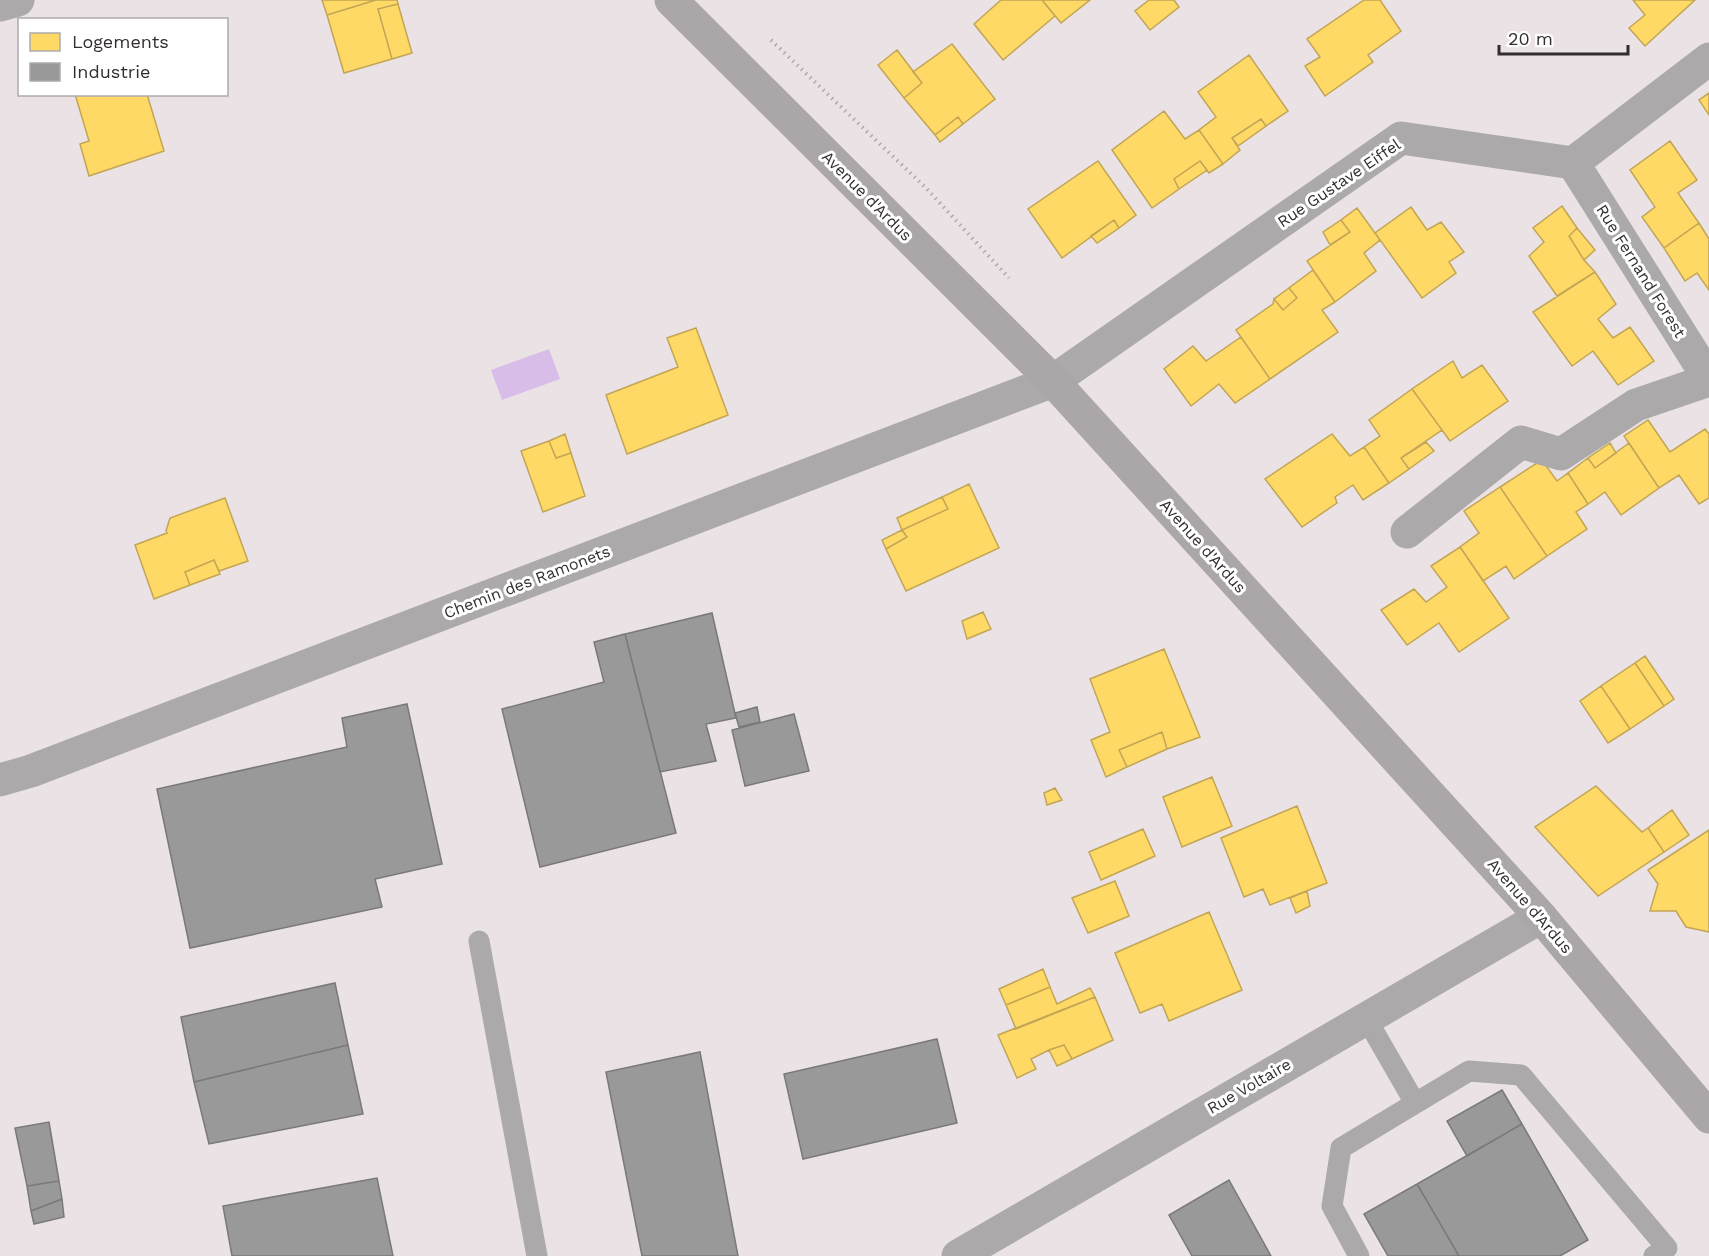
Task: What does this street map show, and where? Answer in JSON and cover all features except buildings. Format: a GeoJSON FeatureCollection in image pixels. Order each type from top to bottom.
{"type":"FeatureCollection","features":[{"type":"Feature","properties":{"kind":"main road","name":"Avenue d'Ardus"},"geometry":{"type":"LineString","coordinates":[[671,0],[1053,381],[1541,916],[1709,1118]]}},
{"type":"Feature","properties":{"kind":"street"},"geometry":{"type":"LineString","coordinates":[[0,5],[18,0]]}},
{"type":"Feature","properties":{"kind":"street"},"geometry":{"type":"LineString","coordinates":[[1573,163],[1709,59]]}},
{"type":"Feature","properties":{"kind":"street","name":"Rue Gustave Eiffel"},"geometry":{"type":"LineString","coordinates":[[1053,381],[1401,138],[1573,163]]}},
{"type":"Feature","properties":{"kind":"street","name":"Rue Fernand Forest"},"geometry":{"type":"LineString","coordinates":[[1573,163],[1709,379]]}},
{"type":"Feature","properties":{"kind":"street"},"geometry":{"type":"LineString","coordinates":[[1407,532],[1521,442],[1561,454],[1636,405],[1709,379]]}},
{"type":"Feature","properties":{"kind":"street","name":"Chemin des Ramonets"},"geometry":{"type":"LineString","coordinates":[[0,780],[43,767],[1053,381]]}},
{"type":"Feature","properties":{"kind":"street","name":"Rue Voltaire"},"geometry":{"type":"LineString","coordinates":[[958,1256],[1541,916]]}},
{"type":"Feature","properties":{"kind":"lane"},"geometry":{"type":"LineString","coordinates":[[479,941],[537,1256]]}},
{"type":"Feature","properties":{"kind":"lane"},"geometry":{"type":"LineString","coordinates":[[1366,1018],[1415,1103]]}},
{"type":"Feature","properties":{"kind":"lane"},"geometry":{"type":"LineString","coordinates":[[1359,1256],[1332,1206],[1341,1148],[1469,1071],[1521,1075],[1667,1248],[1654,1256]]}},
{"type":"Feature","properties":{"kind":"shaded area"},"geometry":{"type":"Polygon","coordinates":[[[549,349],[560,379],[502,400],[491,370],[549,349]]]}}]}
